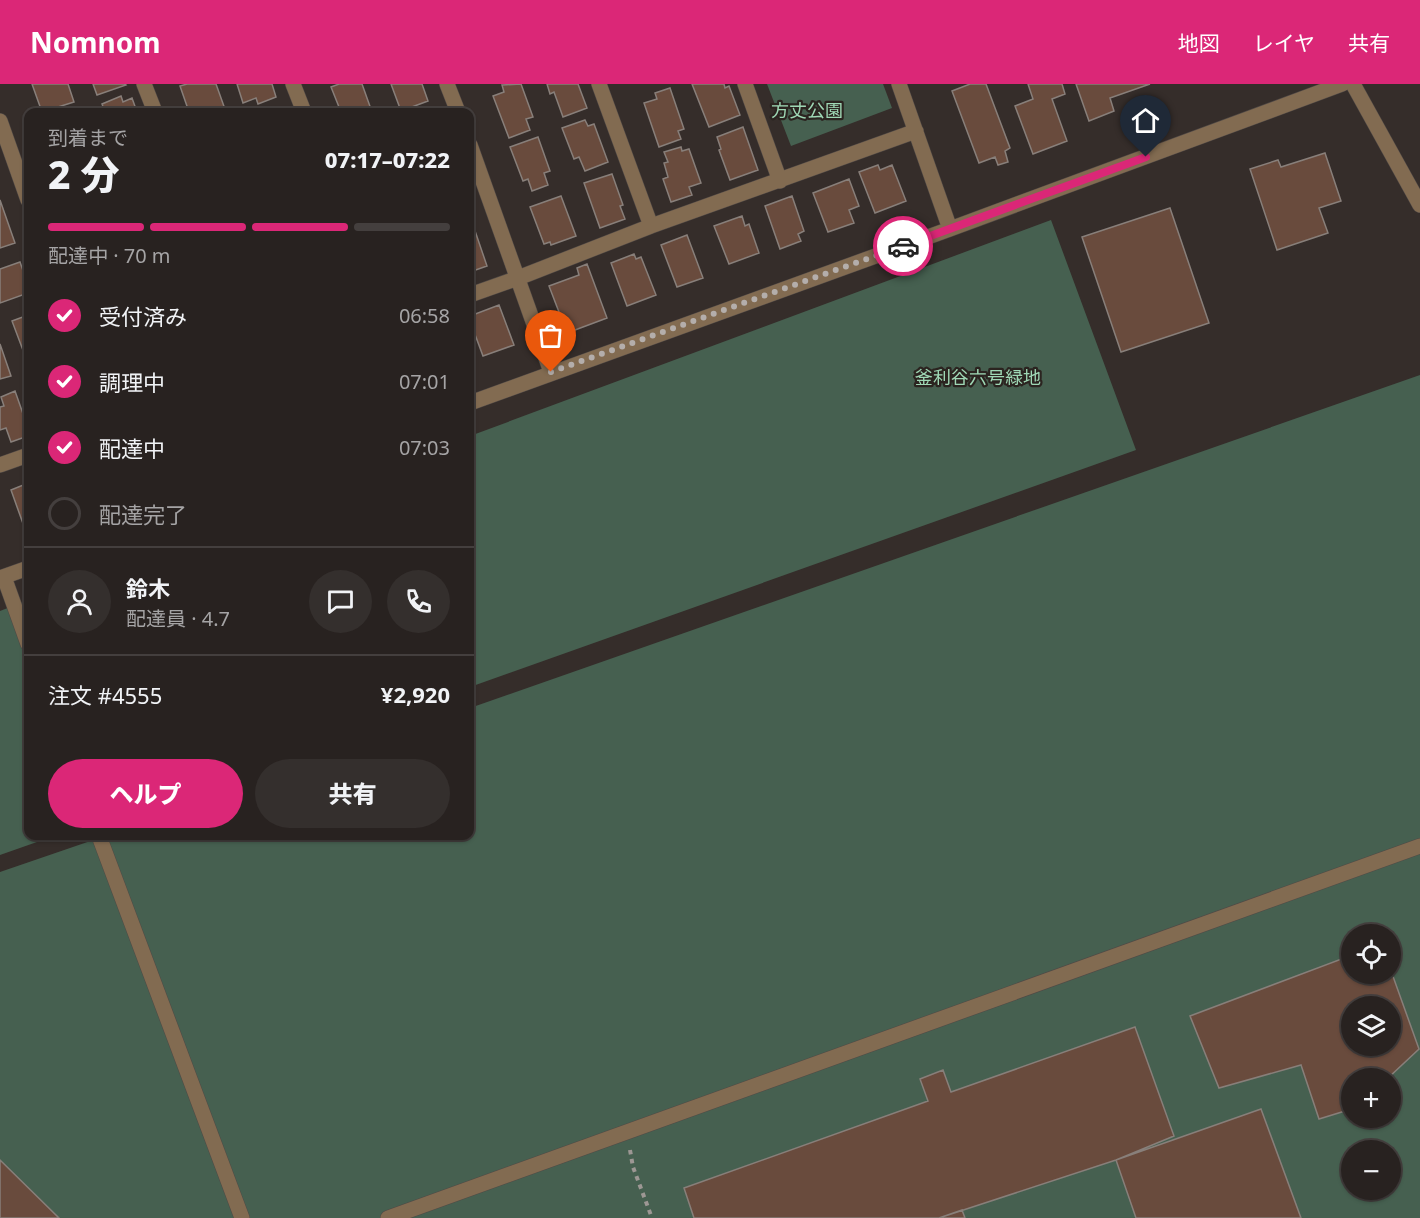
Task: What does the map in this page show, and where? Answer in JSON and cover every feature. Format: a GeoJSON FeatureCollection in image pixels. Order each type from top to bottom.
{"type":"FeatureCollection","features":[{"type":"Feature","properties":{"kind":"street"},"geometry":{"type":"LineString","coordinates":[[144,84],[153,108]]}},
{"type":"Feature","properties":{"kind":"street"},"geometry":{"type":"LineString","coordinates":[[293,84],[302,108]]}},
{"type":"Feature","properties":{"kind":"street"},"geometry":{"type":"LineString","coordinates":[[447,84],[456,108]]}},
{"type":"Feature","properties":{"kind":"street"},"geometry":{"type":"LineString","coordinates":[[599,84],[651,226]]}},
{"type":"Feature","properties":{"kind":"street"},"geometry":{"type":"LineString","coordinates":[[745,84],[780,181]]}},
{"type":"Feature","properties":{"kind":"street"},"geometry":{"type":"LineString","coordinates":[[899,84],[950,230]]}},
{"type":"Feature","properties":{"kind":"street"},"geometry":{"type":"LineString","coordinates":[[474,401],[950,230],[1342,84]]}},
{"type":"Feature","properties":{"kind":"street"},"geometry":{"type":"LineString","coordinates":[[1353,84],[1420,205]]}},
{"type":"Feature","properties":{"kind":"street"},"geometry":{"type":"LineString","coordinates":[[0,121],[24,189]]}},
{"type":"Feature","properties":{"kind":"street"},"geometry":{"type":"LineString","coordinates":[[474,294],[651,226],[916,131]]}},
{"type":"Feature","properties":{"kind":"street"},"geometry":{"type":"LineString","coordinates":[[474,156],[551,372]]}},
{"type":"Feature","properties":{"kind":"street"},"geometry":{"type":"LineString","coordinates":[[0,170],[15,165]]}},
{"type":"Feature","properties":{"kind":"street"},"geometry":{"type":"LineString","coordinates":[[0,465],[24,456]]}},
{"type":"Feature","properties":{"kind":"street"},"geometry":{"type":"LineString","coordinates":[[24,569],[2,577],[24,634]]}},
{"type":"Feature","properties":{"kind":"street"},"geometry":{"type":"LineString","coordinates":[[100,840],[242,1218]]}},
{"type":"Feature","properties":{"kind":"street"},"geometry":{"type":"LineString","coordinates":[[388,1218],[1420,846]]}},
{"type":"Feature","properties":{"kind":"path"},"geometry":{"type":"LineString","coordinates":[[627,1132],[633,1167],[652,1218]]}},
{"type":"Feature","properties":{"kind":"green space","name":"方丈公園"},"geometry":{"type":"Polygon","coordinates":[[[767,84],[883,84],[892,108],[791,146],[767,84]]]}},
{"type":"Feature","properties":{"kind":"green space","name":"釜利谷六号緑地"},"geometry":{"type":"Polygon","coordinates":[[[1051,220],[1136,450],[474,686],[474,435],[1051,220]]]}},
{"type":"Feature","properties":{"kind":"green space"},"geometry":{"type":"Polygon","coordinates":[[[1420,375],[1420,1218],[0,1218],[0,872],[93,840],[474,840],[474,707],[1420,375]]]}},
{"type":"Feature","properties":{"kind":"green space"},"geometry":{"type":"Polygon","coordinates":[[[24,602],[24,840],[43,840],[0,855],[0,611],[24,602]]]}},
{"type":"Feature","properties":{"kind":"building"},"geometry":{"type":"Polygon","coordinates":[[[32,84],[68,84],[74,102],[55,108],[41,108],[32,84]]]}},
{"type":"Feature","properties":{"kind":"building"},"geometry":{"type":"Polygon","coordinates":[[[93,84],[125,84],[126,85],[97,95],[93,84]]]}},
{"type":"Feature","properties":{"kind":"building"},"geometry":{"type":"Polygon","coordinates":[[[216,84],[225,108],[188,108],[180,86],[216,84]]]}},
{"type":"Feature","properties":{"kind":"building"},"geometry":{"type":"Polygon","coordinates":[[[237,84],[272,84],[276,97],[258,104],[256,98],[243,103],[237,84]]]}},
{"type":"Feature","properties":{"kind":"building"},"geometry":{"type":"Polygon","coordinates":[[[339,84],[362,84],[371,108],[339,108],[331,87],[339,84]]]}},
{"type":"Feature","properties":{"kind":"building"},"geometry":{"type":"Polygon","coordinates":[[[391,84],[422,84],[428,101],[409,108],[400,108],[391,84]]]}},
{"type":"Feature","properties":{"kind":"building"},"geometry":{"type":"Polygon","coordinates":[[[521,84],[533,117],[526,119],[530,130],[509,138],[493,96],[504,92],[502,85],[521,84]]]}},
{"type":"Feature","properties":{"kind":"building"},"geometry":{"type":"Polygon","coordinates":[[[547,84],[578,84],[587,108],[563,117],[554,92],[550,94],[547,84]]]}},
{"type":"Feature","properties":{"kind":"building"},"geometry":{"type":"Polygon","coordinates":[[[692,84],[724,84],[725,88],[729,86],[740,115],[709,127],[692,84]]]}},
{"type":"Feature","properties":{"kind":"building"},"geometry":{"type":"Polygon","coordinates":[[[970,84],[986,84],[1010,148],[1005,151],[1008,162],[998,165],[995,157],[979,163],[952,91],[970,84]]]}},
{"type":"Feature","properties":{"kind":"building"},"geometry":{"type":"Polygon","coordinates":[[[1028,84],[1062,84],[1065,94],[1052,99],[1067,141],[1033,154],[1015,106],[1033,99],[1028,84]]]}},
{"type":"Feature","properties":{"kind":"building"},"geometry":{"type":"Polygon","coordinates":[[[1076,84],[1150,84],[1110,98],[1114,111],[1089,121],[1076,84]]]}},
{"type":"Feature","properties":{"kind":"building"},"geometry":{"type":"Polygon","coordinates":[[[670,88],[684,129],[678,131],[681,139],[659,147],[644,103],[657,99],[655,93],[670,88]]]}},
{"type":"Feature","properties":{"kind":"building"},"geometry":{"type":"Polygon","coordinates":[[[121,96],[123,102],[132,98],[136,108],[104,108],[102,104],[121,96]]]}},
{"type":"Feature","properties":{"kind":"building"},"geometry":{"type":"Polygon","coordinates":[[[585,120],[588,126],[594,124],[608,162],[585,171],[579,157],[574,159],[562,128],[585,120]]]}},
{"type":"Feature","properties":{"kind":"building"},"geometry":{"type":"Polygon","coordinates":[[[743,127],[758,170],[730,180],[719,150],[721,149],[717,137],[743,127]]]}},
{"type":"Feature","properties":{"kind":"building"},"geometry":{"type":"Polygon","coordinates":[[[538,137],[550,171],[544,173],[548,185],[532,191],[528,179],[523,181],[510,147],[538,137]]]}},
{"type":"Feature","properties":{"kind":"building"},"geometry":{"type":"Polygon","coordinates":[[[681,147],[682,151],[689,149],[701,183],[689,187],[692,195],[671,202],[663,179],[668,177],[664,163],[668,162],[664,152],[681,147]]]}},
{"type":"Feature","properties":{"kind":"building"},"geometry":{"type":"Polygon","coordinates":[[[1325,153],[1341,201],[1319,208],[1328,233],[1277,250],[1250,169],[1278,160],[1281,167],[1325,153]]]}},
{"type":"Feature","properties":{"kind":"building"},"geometry":{"type":"Polygon","coordinates":[[[878,165],[880,170],[892,165],[906,201],[875,213],[859,172],[878,165]]]}},
{"type":"Feature","properties":{"kind":"building"},"geometry":{"type":"Polygon","coordinates":[[[612,174],[623,205],[620,206],[625,219],[600,228],[584,183],[612,174]]]}},
{"type":"Feature","properties":{"kind":"building"},"geometry":{"type":"Polygon","coordinates":[[[849,179],[859,206],[849,210],[854,223],[828,232],[813,193],[849,179]]]}},
{"type":"Feature","properties":{"kind":"building"},"geometry":{"type":"Polygon","coordinates":[[[561,196],[576,236],[551,245],[550,242],[544,244],[530,207],[561,196]]]}},
{"type":"Feature","properties":{"kind":"building"},"geometry":{"type":"Polygon","coordinates":[[[792,196],[804,231],[798,234],[801,241],[780,249],[765,206],[792,196]]]}},
{"type":"Feature","properties":{"kind":"building"},"geometry":{"type":"Polygon","coordinates":[[[0,200],[15,243],[0,248],[0,200]]]}},
{"type":"Feature","properties":{"kind":"building"},"geometry":{"type":"Polygon","coordinates":[[[1170,208],[1209,323],[1121,352],[1082,237],[1170,208]]]}},
{"type":"Feature","properties":{"kind":"building"},"geometry":{"type":"Polygon","coordinates":[[[742,216],[745,226],[749,224],[759,253],[729,264],[714,226],[742,216]]]}},
{"type":"Feature","properties":{"kind":"building"},"geometry":{"type":"Polygon","coordinates":[[[474,228],[487,266],[474,271],[474,228]]]}},
{"type":"Feature","properties":{"kind":"building"},"geometry":{"type":"Polygon","coordinates":[[[687,235],[703,278],[677,287],[661,245],[687,235]]]}},
{"type":"Feature","properties":{"kind":"building"},"geometry":{"type":"Polygon","coordinates":[[[634,254],[636,259],[641,257],[656,295],[627,306],[611,263],[634,254]]]}},
{"type":"Feature","properties":{"kind":"building"},"geometry":{"type":"Polygon","coordinates":[[[20,262],[24,274],[24,294],[0,303],[0,269],[20,262]]]}},
{"type":"Feature","properties":{"kind":"building"},"geometry":{"type":"Polygon","coordinates":[[[587,264],[607,318],[567,333],[549,286],[579,275],[577,268],[587,264]]]}},
{"type":"Feature","properties":{"kind":"building"},"geometry":{"type":"Polygon","coordinates":[[[499,305],[514,345],[483,356],[474,332],[474,314],[499,305]]]}},
{"type":"Feature","properties":{"kind":"building"},"geometry":{"type":"Polygon","coordinates":[[[24,316],[24,353],[12,321],[24,316]]]}},
{"type":"Feature","properties":{"kind":"building"},"geometry":{"type":"Polygon","coordinates":[[[0,344],[11,376],[0,379],[0,344]]]}},
{"type":"Feature","properties":{"kind":"building"},"geometry":{"type":"Polygon","coordinates":[[[15,391],[24,417],[24,437],[11,442],[6,428],[0,430],[0,407],[4,406],[1,397],[15,391]]]}},
{"type":"Feature","properties":{"kind":"building"},"geometry":{"type":"Polygon","coordinates":[[[24,485],[24,526],[11,490],[24,485]]]}},
{"type":"Feature","properties":{"kind":"building"},"geometry":{"type":"Polygon","coordinates":[[[1341,959],[1341,984],[1396,984],[1400,996],[1341,996],[1341,1056],[1401,1056],[1401,999],[1419,1049],[1399,1068],[1341,1068],[1341,1112],[1319,1119],[1301,1065],[1219,1088],[1190,1016],[1341,959]]]}},
{"type":"Feature","properties":{"kind":"building"},"geometry":{"type":"Polygon","coordinates":[[[1135,1027],[1174,1136],[1116,1160],[939,1218],[694,1218],[684,1188],[928,1101],[920,1079],[943,1070],[951,1092],[1135,1027]]]}},
{"type":"Feature","properties":{"kind":"building"},"geometry":{"type":"Polygon","coordinates":[[[1261,1109],[1301,1218],[1136,1218],[1116,1160],[1261,1109]]]}},
{"type":"Feature","properties":{"kind":"building"},"geometry":{"type":"Polygon","coordinates":[[[0,1160],[59,1218],[0,1218],[0,1160]]]}},
{"type":"Feature","properties":{"kind":"building"},"geometry":{"type":"Polygon","coordinates":[[[962,1210],[965,1218],[939,1218],[962,1210]]]}},
{"type":"Feature","properties":{"kind":"way so far"},"geometry":{"type":"LineString","coordinates":[[551,372],[903,246]]}},
{"type":"Feature","properties":{"kind":"route"},"geometry":{"type":"LineString","coordinates":[[903,246],[1146,157]]}}]}
